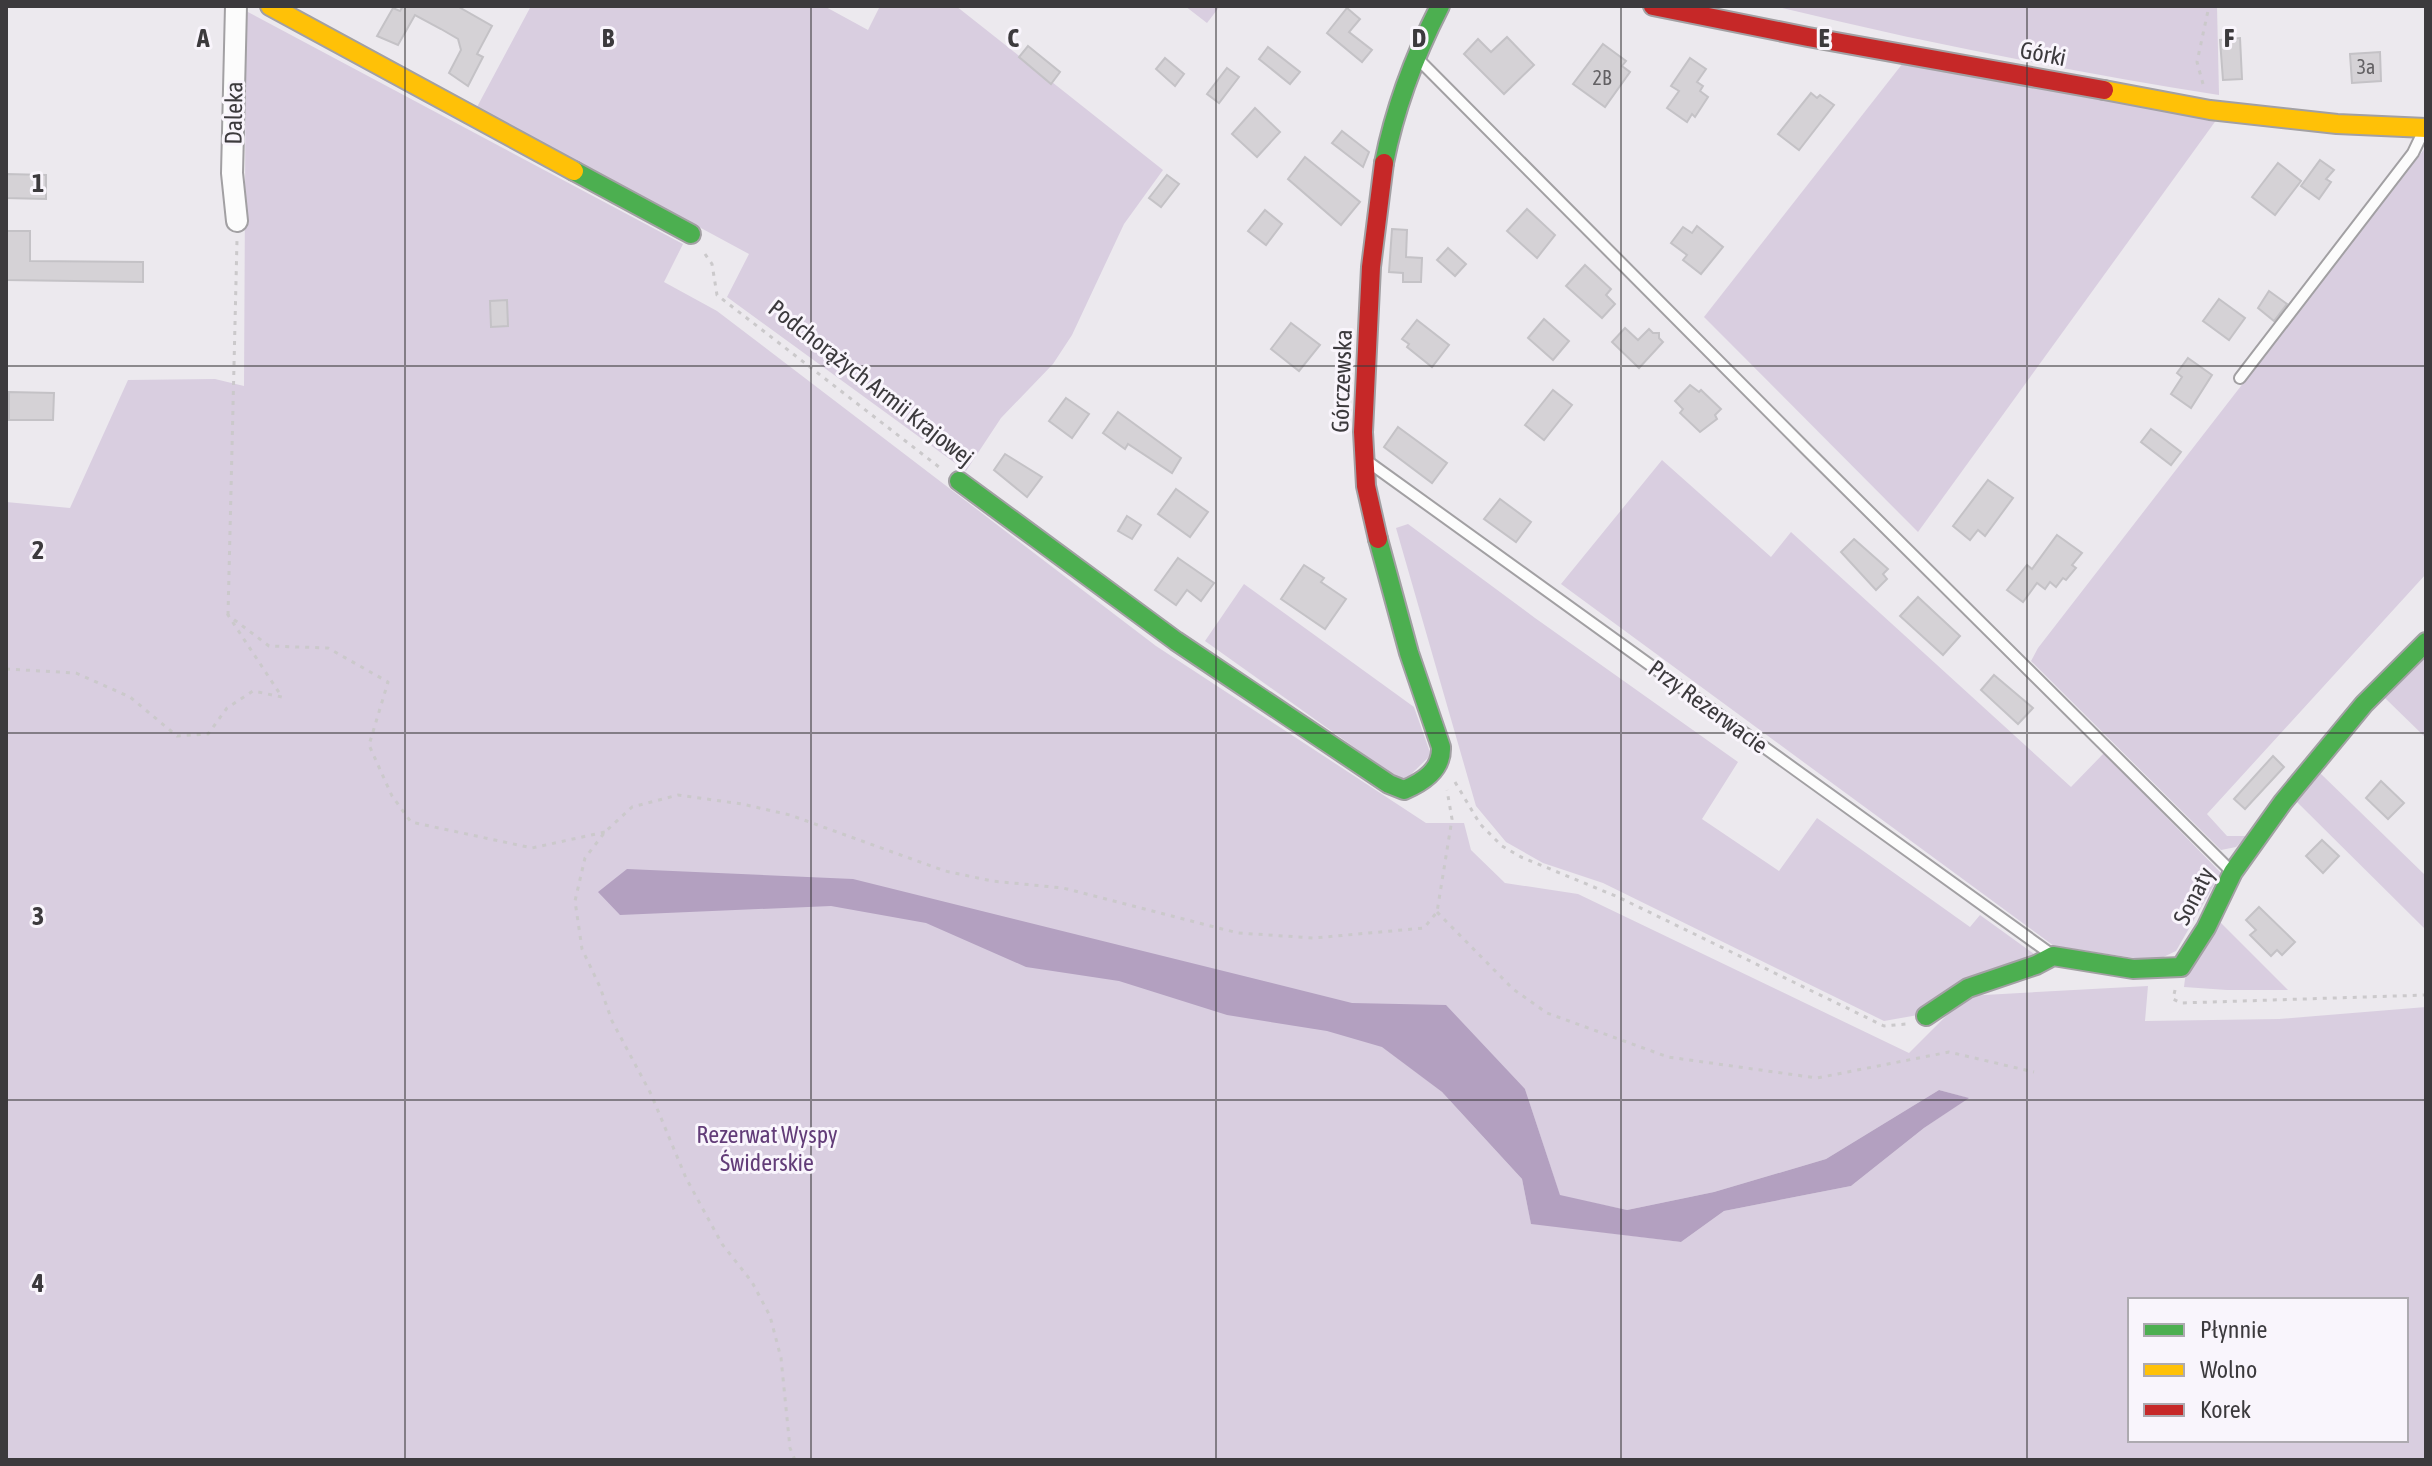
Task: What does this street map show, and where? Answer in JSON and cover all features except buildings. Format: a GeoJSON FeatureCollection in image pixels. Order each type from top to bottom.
{"type":"FeatureCollection","features":[{"type":"Feature","properties":{"kind":"street","name":"Daleka"},"geometry":{"type":"LineString","coordinates":[[236,6],[232,173],[237,221]]}},
{"type":"Feature","properties":{"kind":"street"},"geometry":{"type":"LineString","coordinates":[[270,6],[691,234]]}},
{"type":"Feature","properties":{"kind":"street","name":"Górczewska"},"geometry":{"type":"LineString","coordinates":[[1440,6],[1414,55],[1390,123],[1370,270],[1363,458],[1369,501],[1414,673],[1440,744],[1441,758]]}},
{"type":"Feature","properties":{"kind":"street","name":"Górki"},"geometry":{"type":"LineString","coordinates":[[1653,6],[1695,10],[2210,110],[2337,124],[2426,128]]}},
{"type":"Feature","properties":{"kind":"street","name":"Podchorążych Armii Krajowej"},"geometry":{"type":"LineString","coordinates":[[959,481],[1176,641],[1389,784],[1404,790],[1420,784],[1441,758]]}},
{"type":"Feature","properties":{"kind":"street","name":"Sonaty"},"geometry":{"type":"LineString","coordinates":[[2181,967],[2206,928],[2233,872],[2328,745],[2426,642]]}},
{"type":"Feature","properties":{"kind":"street"},"geometry":{"type":"LineString","coordinates":[[1926,1016],[1968,988],[2036,965],[2053,956],[2156,970],[2181,967]]}},
{"type":"Feature","properties":{"kind":"lane"},"geometry":{"type":"LineString","coordinates":[[1414,55],[2233,872]]}},
{"type":"Feature","properties":{"kind":"lane"},"geometry":{"type":"LineString","coordinates":[[2240,378],[2413,153],[2426,128]]}},
{"type":"Feature","properties":{"kind":"lane","name":"Przy Rezerwacie"},"geometry":{"type":"LineString","coordinates":[[1363,458],[2053,956]]}},
{"type":"Feature","properties":{"kind":"path"},"geometry":{"type":"LineString","coordinates":[[2209,6],[2197,62],[2210,110]]}},
{"type":"Feature","properties":{"kind":"path"},"geometry":{"type":"LineString","coordinates":[[6,669],[76,673],[130,697],[177,736],[208,734],[227,708],[253,691],[282,697],[228,615],[237,221]]}},
{"type":"Feature","properties":{"kind":"path","name":"Podchorążych Armii Krajowej"},"geometry":{"type":"LineString","coordinates":[[691,234],[712,264],[717,295],[959,481]]}},
{"type":"Feature","properties":{"kind":"path"},"geometry":{"type":"LineString","coordinates":[[228,615],[269,646],[328,648],[388,682],[369,745],[392,796],[411,822],[532,848],[605,832]]}},
{"type":"Feature","properties":{"kind":"path"},"geometry":{"type":"LineString","coordinates":[[795,1460],[790,1448],[781,1358],[770,1316],[752,1282],[722,1244],[686,1178],[651,1094],[612,1021],[582,949],[575,901],[585,858],[605,832],[632,807],[678,795],[790,815],[945,871],[992,881],[1063,888],[1238,933],[1314,938],[1424,928],[1437,912],[1452,819],[1441,758]]}},
{"type":"Feature","properties":{"kind":"path"},"geometry":{"type":"LineString","coordinates":[[1441,758],[1480,824],[1502,846],[1521,857],[1618,897],[1884,1026],[1901,1026],[1926,1016]]}},
{"type":"Feature","properties":{"kind":"path"},"geometry":{"type":"LineString","coordinates":[[1437,912],[1513,989],[1547,1013],[1668,1057],[1817,1078],[1949,1052],[2034,1072]]}},
{"type":"Feature","properties":{"kind":"path"},"geometry":{"type":"LineString","coordinates":[[2181,967],[2173,999],[2181,1003],[2426,995]]}},
{"type":"Feature","properties":{"kind":"green space"},"geometry":{"type":"Polygon","coordinates":[[[531,6],[824,6],[868,30],[880,6],[956,6],[1163,170],[1124,224],[1072,335],[1053,364],[1001,418],[966,471],[727,297],[749,254],[477,107],[531,6]]]}},
{"type":"Feature","properties":{"kind":"green space"},"geometry":{"type":"Polygon","coordinates":[[[1185,6],[1220,6],[1207,23],[1185,6]]]}},
{"type":"Feature","properties":{"kind":"green space"},"geometry":{"type":"Polygon","coordinates":[[[1774,6],[2217,6],[2219,95],[1995,55],[1774,6]]]}},
{"type":"Feature","properties":{"kind":"green space","name":"Rezerwat Wyspy Świderskie"},"geometry":{"type":"Polygon","coordinates":[[[246,11],[683,244],[664,282],[717,311],[1156,646],[1426,823],[1464,823],[1471,850],[1505,883],[1578,894],[1909,1053],[1966,996],[2148,986],[2145,1021],[2279,1019],[2426,1007],[2426,1460],[6,1460],[6,502],[70,508],[128,380],[215,379],[244,386],[246,11]],[[1387,1050],[1442,1092],[1522,1179],[1531,1223],[1681,1242],[1724,1211],[1851,1186],[1924,1128],[1968,1098],[1939,1090],[1826,1159],[1714,1192],[1627,1210],[1560,1196],[1525,1089],[1387,1050]]]}},
{"type":"Feature","properties":{"kind":"green space"},"geometry":{"type":"Polygon","coordinates":[[[1903,63],[2217,119],[1918,532],[1704,317],[1903,63]]]}},
{"type":"Feature","properties":{"kind":"green space"},"geometry":{"type":"Polygon","coordinates":[[[2426,147],[2426,574],[2207,814],[2227,836],[2247,836],[2236,847],[2221,850],[2031,661],[2426,147]]]}},
{"type":"Feature","properties":{"kind":"green space"},"geometry":{"type":"Polygon","coordinates":[[[1662,460],[1771,557],[1791,532],[2071,787],[2104,753],[2221,873],[2176,951],[2155,961],[2054,946],[1561,584],[1662,460]]]}},
{"type":"Feature","properties":{"kind":"green space"},"geometry":{"type":"Polygon","coordinates":[[[1408,524],[1738,762],[1702,819],[1779,871],[1817,818],[1970,927],[1980,915],[2034,954],[1918,1015],[1884,1021],[1603,883],[1543,863],[1506,842],[1476,806],[1396,528],[1408,524]]]}},
{"type":"Feature","properties":{"kind":"green space"},"geometry":{"type":"Polygon","coordinates":[[[1244,584],[1414,707],[1431,755],[1403,782],[1205,641],[1244,584]]]}},
{"type":"Feature","properties":{"kind":"green space"},"geometry":{"type":"Polygon","coordinates":[[[2426,657],[2426,738],[2385,698],[2426,657]]]}},
{"type":"Feature","properties":{"kind":"green space"},"geometry":{"type":"Polygon","coordinates":[[[2320,773],[2426,876],[2426,930],[2297,802],[2320,773]]]}},
{"type":"Feature","properties":{"kind":"green space"},"geometry":{"type":"Polygon","coordinates":[[[2220,922],[2288,990],[2184,987],[2186,971],[2220,922]]]}},
{"type":"Feature","properties":{"kind":"shaded area"},"geometry":{"type":"Polygon","coordinates":[[[627,869],[853,879],[1352,1003],[1446,1005],[1525,1089],[1560,1195],[1627,1210],[1714,1192],[1826,1159],[1939,1090],[1969,1098],[1924,1128],[1851,1186],[1724,1211],[1681,1242],[1531,1224],[1522,1179],[1442,1092],[1382,1047],[1327,1031],[1227,1015],[1119,981],[1026,967],[926,923],[831,906],[620,915],[598,892],[627,869]]]}},
{"type":"Feature","properties":{"kind":"traffic: fast"},"geometry":{"type":"LineString","coordinates":[[1384,163],[1406,83],[1440,6]]}},
{"type":"Feature","properties":{"kind":"traffic: fast"},"geometry":{"type":"LineString","coordinates":[[574,171],[691,234]]}},
{"type":"Feature","properties":{"kind":"traffic: fast"},"geometry":{"type":"LineString","coordinates":[[959,481],[1176,641],[1389,784],[1404,790],[1435,769],[1441,747],[1409,653],[1378,539]]}},
{"type":"Feature","properties":{"kind":"traffic: fast"},"geometry":{"type":"LineString","coordinates":[[1926,1016],[1968,988],[2036,965],[2053,956],[2133,969],[2181,967],[2206,928],[2233,872],[2283,802],[2364,704],[2426,642]]}},
{"type":"Feature","properties":{"kind":"traffic: slow"},"geometry":{"type":"LineString","coordinates":[[270,6],[574,171]]}},
{"type":"Feature","properties":{"kind":"traffic: slow"},"geometry":{"type":"LineString","coordinates":[[2104,90],[2210,110],[2337,124],[2426,128]]}},
{"type":"Feature","properties":{"kind":"traffic: jam"},"geometry":{"type":"LineString","coordinates":[[1653,6],[2104,90]]}},
{"type":"Feature","properties":{"kind":"traffic: jam"},"geometry":{"type":"LineString","coordinates":[[1378,539],[1366,486],[1363,432],[1371,267],[1384,163]]}}]}
